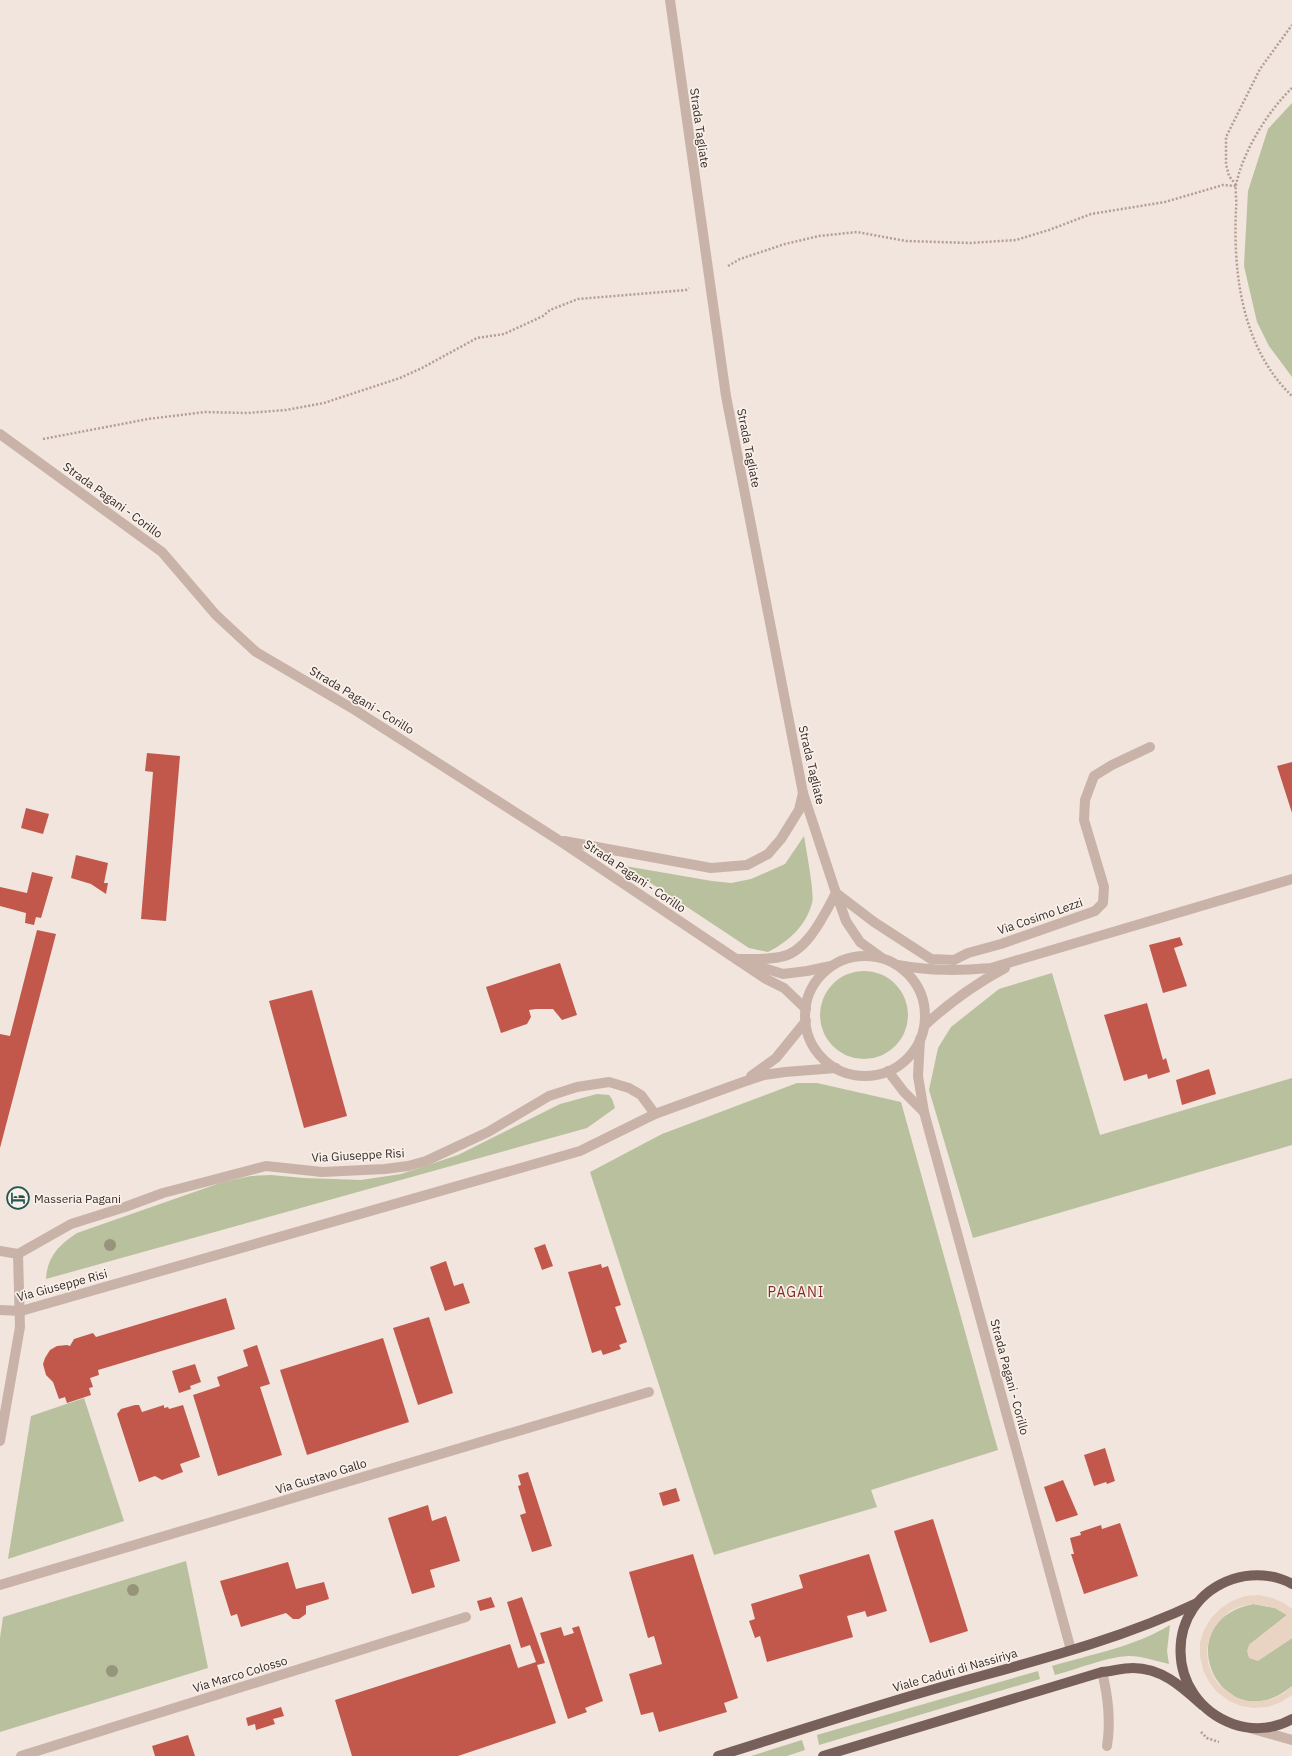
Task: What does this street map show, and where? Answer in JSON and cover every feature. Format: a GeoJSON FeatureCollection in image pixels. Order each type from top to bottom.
{"type":"FeatureCollection","features":[{"type":"Feature","properties":{"kind":"main road"},"geometry":{"type":"LineString","coordinates":[[1202,1705],[1191,1690],[1186,1679],[1180,1655],[1181,1636],[1187,1618],[1197,1603],[1209,1591],[1224,1582],[1240,1577],[1257,1575],[1274,1577],[1292,1584]]}},
{"type":"Feature","properties":{"kind":"main road","name":"Viale Caduti di Nassiriya"},"geometry":{"type":"LineString","coordinates":[[718,1756],[932,1690],[1118,1636],[1163,1619],[1197,1603]]}},
{"type":"Feature","properties":{"kind":"main road"},"geometry":{"type":"LineString","coordinates":[[823,1756],[1102,1672],[1132,1668],[1148,1669],[1167,1677],[1225,1721],[1254,1729],[1269,1727],[1292,1719]]}},
{"type":"Feature","properties":{"kind":"street","name":"Strada Tagliate"},"geometry":{"type":"LineString","coordinates":[[670,0],[726,396],[803,793],[846,921],[860,942],[882,958]]}},
{"type":"Feature","properties":{"kind":"street","name":"Strada Pagani - Corillo"},"geometry":{"type":"LineString","coordinates":[[0,434],[162,552],[216,615],[256,652],[355,710],[560,841],[766,979],[784,988],[806,1009]]}},
{"type":"Feature","properties":{"kind":"street","name":"Via Cosimo Lezzi"},"geometry":{"type":"LineString","coordinates":[[836,893],[874,922],[931,959],[954,960],[968,953],[1001,944],[1096,911],[1103,903],[1104,887],[1084,820],[1085,800],[1094,776],[1112,765],[1150,747]]}},
{"type":"Feature","properties":{"kind":"street"},"geometry":{"type":"LineString","coordinates":[[560,841],[711,868],[747,865],[768,854],[781,839],[799,810],[803,793]]}},
{"type":"Feature","properties":{"kind":"street"},"geometry":{"type":"LineString","coordinates":[[898,965],[926,970],[958,971],[991,968],[1292,879]]}},
{"type":"Feature","properties":{"kind":"street"},"geometry":{"type":"LineString","coordinates":[[736,959],[781,957],[800,947],[818,927],[836,893]]}},
{"type":"Feature","properties":{"kind":"street","name":"Strada Pagani - Corillo"},"geometry":{"type":"LineString","coordinates":[[736,959],[783,974],[807,972],[832,966],[848,958],[865,956],[882,958],[898,965],[911,977],[920,991],[924,1008],[924,1025],[920,1039],[918,1076],[924,1112],[1071,1650]]}},
{"type":"Feature","properties":{"kind":"street"},"geometry":{"type":"LineString","coordinates":[[924,1025],[951,1001],[980,981],[1023,959]]}},
{"type":"Feature","properties":{"kind":"street","name":"Strada Pagani - Corillo"},"geometry":{"type":"LineString","coordinates":[[832,966],[819,978],[810,992],[806,1009],[806,1021],[811,1040],[821,1056],[836,1068],[853,1074],[870,1076],[888,1071],[901,1064],[912,1053],[920,1039]]}},
{"type":"Feature","properties":{"kind":"street","name":"Via Giuseppe Risi"},"geometry":{"type":"LineString","coordinates":[[743,1082],[776,1058],[806,1021]]}},
{"type":"Feature","properties":{"kind":"street","name":"Via Giuseppe Risi"},"geometry":{"type":"LineString","coordinates":[[0,1310],[21,1311],[580,1151],[655,1114],[764,1075],[836,1068]]}},
{"type":"Feature","properties":{"kind":"street","name":"Strada Pagani - Corillo"},"geometry":{"type":"LineString","coordinates":[[888,1071],[904,1092],[924,1112]]}},
{"type":"Feature","properties":{"kind":"street","name":"Via Giuseppe Risi"},"geometry":{"type":"LineString","coordinates":[[18,1254],[71,1224],[125,1207],[163,1192],[266,1166],[322,1172],[393,1168],[426,1162],[504,1124],[549,1096],[577,1087],[609,1082],[629,1088],[642,1095],[655,1114]]}},
{"type":"Feature","properties":{"kind":"street"},"geometry":{"type":"LineString","coordinates":[[0,1251],[18,1254],[21,1311],[19,1333],[0,1441]]}},
{"type":"Feature","properties":{"kind":"street","name":"Via Gustavo Gallo"},"geometry":{"type":"LineString","coordinates":[[0,1586],[648,1392]]}},
{"type":"Feature","properties":{"kind":"street","name":"Via Marco Colosso"},"geometry":{"type":"LineString","coordinates":[[21,1756],[466,1617]]}},
{"type":"Feature","properties":{"kind":"street"},"geometry":{"type":"LineString","coordinates":[[1102,1672],[1107,1692],[1109,1734],[1107,1746]]}},
{"type":"Feature","properties":{"kind":"street"},"geometry":{"type":"LineString","coordinates":[[1254,1729],[1292,1740]]}},
{"type":"Feature","properties":{"kind":"path"},"geometry":{"type":"LineString","coordinates":[[1236,186],[1229,176],[1226,164],[1226,137],[1260,69],[1292,25]]}},
{"type":"Feature","properties":{"kind":"path"},"geometry":{"type":"LineString","coordinates":[[1292,88],[1256,136],[1244,160],[1236,186],[1235,230],[1241,296],[1249,328],[1259,350],[1271,370],[1292,396]]}},
{"type":"Feature","properties":{"kind":"path"},"geometry":{"type":"LineString","coordinates":[[15,444],[148,419],[204,412],[263,412],[324,403],[400,378],[422,368],[477,338],[504,334],[543,316],[550,310],[578,299],[686,290],[740,259],[785,244],[819,236],[856,232],[906,241],[970,243],[1016,240],[1049,230],[1091,214],[1165,202],[1223,185],[1236,186]]}},
{"type":"Feature","properties":{"kind":"green space"},"geometry":{"type":"Polygon","coordinates":[[[1292,103],[1292,377],[1269,346],[1257,322],[1244,266],[1248,191],[1268,129],[1292,103]]]}},
{"type":"Feature","properties":{"kind":"green space"},"geometry":{"type":"Polygon","coordinates":[[[804,836],[813,898],[812,903],[801,926],[789,938],[768,952],[749,948],[625,866],[731,883],[751,879],[785,864],[804,836]]]}},
{"type":"Feature","properties":{"kind":"green space"},"geometry":{"type":"Polygon","coordinates":[[[864,971],[881,974],[889,978],[901,990],[905,998],[908,1015],[905,1032],[901,1040],[889,1052],[881,1056],[864,1059],[847,1056],[839,1052],[827,1040],[823,1032],[820,1015],[823,998],[827,990],[839,978],[847,974],[864,971]]]}},
{"type":"Feature","properties":{"kind":"green space"},"geometry":{"type":"Polygon","coordinates":[[[1052,973],[1100,1135],[1292,1078],[1292,1145],[973,1238],[929,1090],[938,1048],[951,1027],[999,989],[1052,973]]]}},
{"type":"Feature","properties":{"kind":"green space"},"geometry":{"type":"Polygon","coordinates":[[[797,1083],[817,1083],[901,1102],[998,1450],[871,1490],[877,1507],[714,1555],[590,1172],[662,1134],[797,1083]]]}},
{"type":"Feature","properties":{"kind":"green space"},"geometry":{"type":"Polygon","coordinates":[[[597,1094],[609,1095],[615,1108],[587,1128],[46,1279],[49,1264],[55,1252],[77,1233],[223,1182],[251,1176],[271,1175],[361,1180],[401,1174],[458,1155],[560,1104],[597,1094]]]}},
{"type":"Feature","properties":{"kind":"green space"},"geometry":{"type":"Polygon","coordinates":[[[84,1398],[124,1521],[8,1559],[31,1416],[84,1398]]]}},
{"type":"Feature","properties":{"kind":"green space"},"geometry":{"type":"Polygon","coordinates":[[[186,1561],[208,1668],[0,1732],[0,1638],[3,1617],[186,1561]]]}},
{"type":"Feature","properties":{"kind":"green space"},"geometry":{"type":"Polygon","coordinates":[[[1253,1604],[1275,1608],[1287,1615],[1249,1645],[1262,1658],[1292,1638],[1292,1686],[1267,1700],[1244,1700],[1226,1690],[1213,1674],[1208,1653],[1212,1633],[1226,1615],[1253,1604]]]}},
{"type":"Feature","properties":{"kind":"green space"},"geometry":{"type":"Polygon","coordinates":[[[1170,1625],[1167,1651],[1169,1664],[1129,1656],[1102,1661],[1055,1675],[1052,1666],[1142,1639],[1170,1625]]]}},
{"type":"Feature","properties":{"kind":"green space"},"geometry":{"type":"Polygon","coordinates":[[[1038,1671],[1040,1679],[819,1745],[817,1735],[1038,1671]]]}},
{"type":"Feature","properties":{"kind":"green space"},"geometry":{"type":"Polygon","coordinates":[[[802,1740],[805,1750],[787,1756],[751,1756],[802,1740]]]}},
{"type":"Feature","properties":{"kind":"shaded area"},"geometry":{"type":"Polygon","coordinates":[[[1259,1595],[1284,1603],[1292,1609],[1292,1638],[1258,1661],[1249,1658],[1247,1651],[1249,1645],[1287,1615],[1275,1608],[1253,1604],[1241,1606],[1230,1611],[1221,1619],[1214,1628],[1209,1639],[1207,1651],[1208,1663],[1218,1684],[1237,1698],[1248,1701],[1272,1699],[1283,1694],[1292,1686],[1292,1695],[1281,1702],[1268,1707],[1254,1708],[1241,1706],[1229,1701],[1217,1692],[1209,1682],[1203,1670],[1200,1656],[1200,1643],[1204,1630],[1211,1618],[1221,1608],[1232,1601],[1245,1596],[1259,1595]]]}},
{"type":"Feature","properties":{"kind":"building"},"geometry":{"type":"Polygon","coordinates":[[[147,753],[180,756],[166,921],[141,919],[153,772],[145,771],[147,753]]]}},
{"type":"Feature","properties":{"kind":"building"},"geometry":{"type":"Polygon","coordinates":[[[1292,762],[1292,813],[1277,766],[1292,762]]]}},
{"type":"Feature","properties":{"kind":"building"},"geometry":{"type":"Polygon","coordinates":[[[26,808],[49,814],[43,834],[21,828],[26,808]]]}},
{"type":"Feature","properties":{"kind":"building"},"geometry":{"type":"Polygon","coordinates":[[[76,855],[108,863],[104,883],[108,883],[106,894],[91,884],[71,878],[76,855]]]}},
{"type":"Feature","properties":{"kind":"building"},"geometry":{"type":"Polygon","coordinates":[[[32,872],[53,877],[41,918],[36,917],[34,925],[25,923],[26,913],[0,906],[0,887],[27,893],[32,872]]]}},
{"type":"Feature","properties":{"kind":"building"},"geometry":{"type":"Polygon","coordinates":[[[37,930],[56,934],[0,1148],[0,1034],[10,1036],[37,930]]]}},
{"type":"Feature","properties":{"kind":"building"},"geometry":{"type":"Polygon","coordinates":[[[1180,937],[1183,945],[1174,948],[1187,986],[1163,993],[1149,945],[1180,937]]]}},
{"type":"Feature","properties":{"kind":"building"},"geometry":{"type":"Polygon","coordinates":[[[560,963],[577,1015],[562,1020],[553,1009],[529,1010],[531,1017],[527,1024],[501,1033],[486,987],[560,963]]]}},
{"type":"Feature","properties":{"kind":"building"},"geometry":{"type":"Polygon","coordinates":[[[312,990],[347,1116],[304,1128],[269,1001],[312,990]]]}},
{"type":"Feature","properties":{"kind":"building"},"geometry":{"type":"Polygon","coordinates":[[[1147,1003],[1163,1060],[1166,1058],[1170,1072],[1148,1079],[1147,1074],[1124,1081],[1104,1015],[1147,1003]]]}},
{"type":"Feature","properties":{"kind":"building"},"geometry":{"type":"Polygon","coordinates":[[[1209,1069],[1216,1094],[1182,1105],[1176,1080],[1209,1069]]]}},
{"type":"Feature","properties":{"kind":"building"},"geometry":{"type":"Polygon","coordinates":[[[545,1244],[553,1266],[542,1270],[534,1248],[545,1244]]]}},
{"type":"Feature","properties":{"kind":"building"},"geometry":{"type":"Polygon","coordinates":[[[446,1261],[454,1286],[463,1283],[470,1303],[445,1311],[430,1267],[446,1261]]]}},
{"type":"Feature","properties":{"kind":"building"},"geometry":{"type":"Polygon","coordinates":[[[601,1264],[602,1268],[608,1266],[621,1305],[615,1307],[627,1342],[619,1345],[621,1349],[603,1355],[601,1350],[592,1353],[568,1272],[601,1264]]]}},
{"type":"Feature","properties":{"kind":"building"},"geometry":{"type":"Polygon","coordinates":[[[226,1298],[235,1329],[98,1370],[99,1375],[90,1378],[93,1387],[89,1388],[91,1395],[67,1403],[65,1397],[59,1399],[53,1382],[46,1375],[43,1364],[45,1358],[50,1350],[57,1346],[70,1346],[74,1339],[93,1333],[96,1337],[226,1298]]]}},
{"type":"Feature","properties":{"kind":"building"},"geometry":{"type":"Polygon","coordinates":[[[429,1317],[453,1393],[418,1405],[393,1328],[429,1317]]]}},
{"type":"Feature","properties":{"kind":"building"},"geometry":{"type":"Polygon","coordinates":[[[383,1338],[409,1422],[307,1455],[280,1370],[383,1338]]]}},
{"type":"Feature","properties":{"kind":"building"},"geometry":{"type":"Polygon","coordinates":[[[257,1345],[270,1384],[260,1387],[282,1455],[218,1476],[193,1395],[220,1386],[217,1377],[248,1366],[243,1350],[257,1345]]]}},
{"type":"Feature","properties":{"kind":"building"},"geometry":{"type":"Polygon","coordinates":[[[195,1364],[201,1382],[190,1386],[191,1389],[179,1393],[172,1371],[195,1364]]]}},
{"type":"Feature","properties":{"kind":"building"},"geometry":{"type":"Polygon","coordinates":[[[139,1405],[142,1412],[164,1405],[164,1408],[168,1407],[169,1409],[183,1405],[200,1457],[180,1464],[183,1472],[162,1480],[155,1476],[139,1482],[117,1414],[121,1409],[139,1405]]]}},
{"type":"Feature","properties":{"kind":"building"},"geometry":{"type":"Polygon","coordinates":[[[1105,1448],[1115,1481],[1094,1486],[1084,1455],[1105,1448]]]}},
{"type":"Feature","properties":{"kind":"building"},"geometry":{"type":"Polygon","coordinates":[[[528,1472],[552,1546],[532,1552],[520,1515],[526,1513],[518,1486],[521,1485],[518,1475],[528,1472]]]}},
{"type":"Feature","properties":{"kind":"building"},"geometry":{"type":"Polygon","coordinates":[[[1063,1480],[1078,1515],[1056,1522],[1044,1487],[1063,1480]]]}},
{"type":"Feature","properties":{"kind":"building"},"geometry":{"type":"Polygon","coordinates":[[[676,1488],[680,1501],[663,1506],[659,1493],[676,1488]]]}},
{"type":"Feature","properties":{"kind":"building"},"geometry":{"type":"Polygon","coordinates":[[[428,1505],[432,1521],[446,1516],[460,1561],[430,1570],[435,1587],[412,1594],[388,1518],[428,1505]]]}},
{"type":"Feature","properties":{"kind":"building"},"geometry":{"type":"Polygon","coordinates":[[[933,1519],[968,1631],[930,1643],[894,1531],[933,1519]]]}},
{"type":"Feature","properties":{"kind":"building"},"geometry":{"type":"Polygon","coordinates":[[[1120,1523],[1138,1576],[1084,1594],[1071,1554],[1074,1554],[1070,1538],[1081,1535],[1080,1532],[1101,1525],[1102,1529],[1120,1523]]]}},
{"type":"Feature","properties":{"kind":"building"},"geometry":{"type":"Polygon","coordinates":[[[693,1554],[738,1698],[724,1703],[727,1712],[659,1732],[653,1712],[641,1715],[629,1674],[662,1664],[654,1636],[648,1638],[629,1572],[693,1554]]]}},
{"type":"Feature","properties":{"kind":"building"},"geometry":{"type":"Polygon","coordinates":[[[869,1554],[887,1611],[867,1617],[865,1611],[847,1616],[853,1637],[767,1662],[760,1636],[755,1638],[749,1621],[755,1619],[751,1604],[803,1588],[799,1575],[869,1554]]]}},
{"type":"Feature","properties":{"kind":"building"},"geometry":{"type":"Polygon","coordinates":[[[288,1562],[296,1589],[324,1582],[329,1599],[306,1606],[306,1614],[299,1619],[293,1619],[286,1613],[241,1627],[237,1614],[231,1616],[220,1581],[288,1562]]]}},
{"type":"Feature","properties":{"kind":"building"},"geometry":{"type":"Polygon","coordinates":[[[491,1597],[495,1607],[480,1611],[477,1601],[491,1597]]]}},
{"type":"Feature","properties":{"kind":"building"},"geometry":{"type":"Polygon","coordinates":[[[522,1597],[545,1663],[537,1665],[556,1723],[458,1756],[352,1756],[335,1700],[510,1644],[518,1668],[536,1662],[530,1645],[521,1648],[507,1602],[522,1597]]]}},
{"type":"Feature","properties":{"kind":"building"},"geometry":{"type":"Polygon","coordinates":[[[579,1626],[603,1701],[585,1708],[587,1712],[568,1719],[540,1633],[561,1627],[564,1636],[574,1633],[572,1628],[579,1626]]]}},
{"type":"Feature","properties":{"kind":"building"},"geometry":{"type":"Polygon","coordinates":[[[281,1707],[284,1716],[273,1719],[275,1724],[256,1730],[255,1724],[248,1726],[246,1718],[281,1707]]]}},
{"type":"Feature","properties":{"kind":"building"},"geometry":{"type":"Polygon","coordinates":[[[188,1735],[195,1756],[155,1756],[152,1746],[188,1735]]]}},
{"type":"Feature","properties":{"kind":"place","name":"Masseria Pagani"},"geometry":{"type":"Point","coordinates":[18,1198]}},
{"type":"Feature","properties":{"kind":"district","name":"PAGANI"},"geometry":{"type":"Point","coordinates":[796,1292]}}]}
